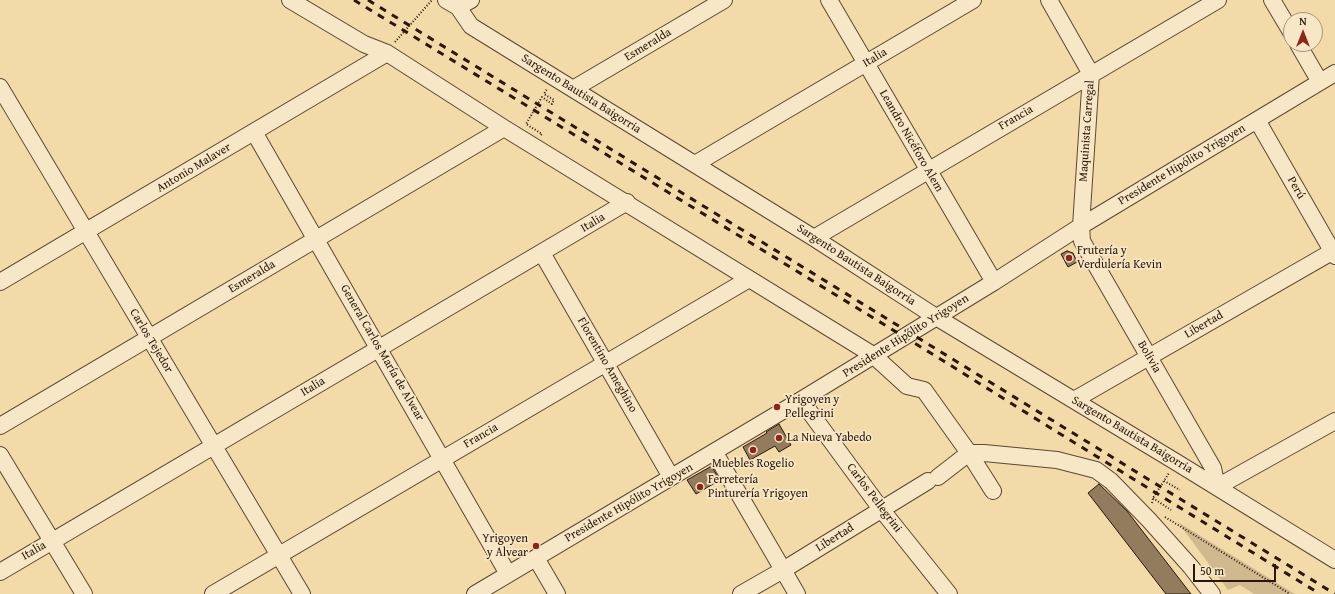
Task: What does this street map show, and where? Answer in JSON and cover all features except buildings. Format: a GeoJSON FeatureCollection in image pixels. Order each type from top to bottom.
{"type":"FeatureCollection","features":[{"type":"Feature","properties":{"kind":"street"},"geometry":{"type":"LineString","coordinates":[[290,0],[364,44],[393,49],[504,128],[627,202],[873,355],[906,386],[924,390],[969,453],[993,491]]}},
{"type":"Feature","properties":{"kind":"street","name":"Esmeralda"},"geometry":{"type":"LineString","coordinates":[[573,89],[724,0]]}},
{"type":"Feature","properties":{"kind":"street","name":"Leandro Nicéforo Alem"},"geometry":{"type":"LineString","coordinates":[[829,0],[994,282]]}},
{"type":"Feature","properties":{"kind":"street","name":"Italia"},"geometry":{"type":"LineString","coordinates":[[694,164],[972,0]]}},
{"type":"Feature","properties":{"kind":"street","name":"Maquinista Carregal"},"geometry":{"type":"LineString","coordinates":[[1049,0],[1091,74],[1080,226]]}},
{"type":"Feature","properties":{"kind":"street","name":"Francia"},"geometry":{"type":"LineString","coordinates":[[814,238],[1218,0]]}},
{"type":"Feature","properties":{"kind":"street"},"geometry":{"type":"LineString","coordinates":[[1272,0],[1283,19]]}},
{"type":"Feature","properties":{"kind":"street","name":"Sargento Bautista Baigorria"},"geometry":{"type":"LineString","coordinates":[[458,2],[471,26],[814,238],[936,317],[1335,560]]}},
{"type":"Feature","properties":{"kind":"street","name":"Antonio Malaver"},"geometry":{"type":"LineString","coordinates":[[0,282],[393,49]]}},
{"type":"Feature","properties":{"kind":"street"},"geometry":{"type":"LineString","coordinates":[[1303,52],[1320,82]]}},
{"type":"Feature","properties":{"kind":"street","name":"Presidente Hipólito Yrigoyen"},"geometry":{"type":"LineString","coordinates":[[475,594],[671,477],[715,453],[994,282],[1080,226],[1335,73]]}},
{"type":"Feature","properties":{"kind":"street","name":"Carlos Tejedor"},"geometry":{"type":"LineString","coordinates":[[0,87],[302,594]]}},
{"type":"Feature","properties":{"kind":"street","name":"Perú"},"geometry":{"type":"LineString","coordinates":[[1257,120],[1334,252]]}},
{"type":"Feature","properties":{"kind":"street","name":"Esmeralda"},"geometry":{"type":"LineString","coordinates":[[0,426],[504,128]]}},
{"type":"Feature","properties":{"kind":"street","name":"General Carlos María de Alvear"},"geometry":{"type":"LineString","coordinates":[[254,132],[508,574]]}},
{"type":"Feature","properties":{"kind":"street","name":"Italia"},"geometry":{"type":"LineString","coordinates":[[0,572],[627,202]]}},
{"type":"Feature","properties":{"kind":"street","name":"Bolivia"},"geometry":{"type":"LineString","coordinates":[[1080,226],[1082,241],[1213,468],[1217,487]]}},
{"type":"Feature","properties":{"kind":"street","name":"Libertad"},"geometry":{"type":"LineString","coordinates":[[1074,400],[1334,252]]}},
{"type":"Feature","properties":{"kind":"street","name":"Florentino Ameghino"},"geometry":{"type":"LineString","coordinates":[[542,253],[671,477]]}},
{"type":"Feature","properties":{"kind":"street","name":"Francia"},"geometry":{"type":"LineString","coordinates":[[213,594],[749,279]]}},
{"type":"Feature","properties":{"kind":"street","name":"Carlos Pellegrini"},"geometry":{"type":"LineString","coordinates":[[801,400],[881,509],[949,594]]}},
{"type":"Feature","properties":{"kind":"street"},"geometry":{"type":"LineString","coordinates":[[1217,487],[1335,421]]}},
{"type":"Feature","properties":{"kind":"street"},"geometry":{"type":"LineString","coordinates":[[715,453],[797,594]]}},
{"type":"Feature","properties":{"kind":"street"},"geometry":{"type":"LineString","coordinates":[[969,453],[1057,460],[1096,470],[1111,481],[1149,520],[1191,567],[1212,594]]}},
{"type":"Feature","properties":{"kind":"street","name":"Libertad"},"geometry":{"type":"LineString","coordinates":[[741,594],[933,479],[969,453]]}},
{"type":"Feature","properties":{"kind":"street"},"geometry":{"type":"LineString","coordinates":[[0,455],[84,594]]}},
{"type":"Feature","properties":{"kind":"street"},"geometry":{"type":"LineString","coordinates":[[536,558],[557,594]]}},
{"type":"Feature","properties":{"kind":"path"},"geometry":{"type":"LineString","coordinates":[[393,49],[395,42],[432,0]]}},
{"type":"Feature","properties":{"kind":"path"},"geometry":{"type":"LineString","coordinates":[[540,137],[542,134],[526,124],[542,97],[552,104],[554,100],[544,94],[554,77]]}},
{"type":"Feature","properties":{"kind":"path"},"geometry":{"type":"LineString","coordinates":[[1152,504],[1153,498],[1176,462]]}},
{"type":"Feature","properties":{"kind":"path"},"geometry":{"type":"LineString","coordinates":[[1164,481],[1180,490]]}},
{"type":"Feature","properties":{"kind":"path"},"geometry":{"type":"LineString","coordinates":[[1153,498],[1170,510]]}},
{"type":"Feature","properties":{"kind":"path"},"geometry":{"type":"LineString","coordinates":[[1159,513],[1290,594]]}},
{"type":"Feature","properties":{"kind":"shaded area"},"geometry":{"type":"Polygon","coordinates":[[[1178,522],[1295,594],[1254,594],[1240,585],[1228,590],[1178,522]]]}},
{"type":"Feature","properties":{"kind":"railway"},"geometry":{"type":"LineString","coordinates":[[354,0],[942,360],[1320,594]]}},
{"type":"Feature","properties":{"kind":"railway"},"geometry":{"type":"LineString","coordinates":[[368,0],[1335,594]]}},
{"type":"Feature","properties":{"kind":"place","name":"Frutería y Verdulería Kevin"},"geometry":{"type":"Point","coordinates":[1069,258]}},
{"type":"Feature","properties":{"kind":"place","name":"Yrigoyen y Pellegrini"},"geometry":{"type":"Point","coordinates":[777,407]}},
{"type":"Feature","properties":{"kind":"place","name":"La Nueva Yabedo"},"geometry":{"type":"Point","coordinates":[779,438]}},
{"type":"Feature","properties":{"kind":"place","name":"Muebles Rogelio"},"geometry":{"type":"Point","coordinates":[753,450]}},
{"type":"Feature","properties":{"kind":"place","name":"Ferretería Pinturería Yrigoyen"},"geometry":{"type":"Point","coordinates":[700,487]}},
{"type":"Feature","properties":{"kind":"place","name":"Yrigoyen y Alvear"},"geometry":{"type":"Point","coordinates":[536,546]}}]}
